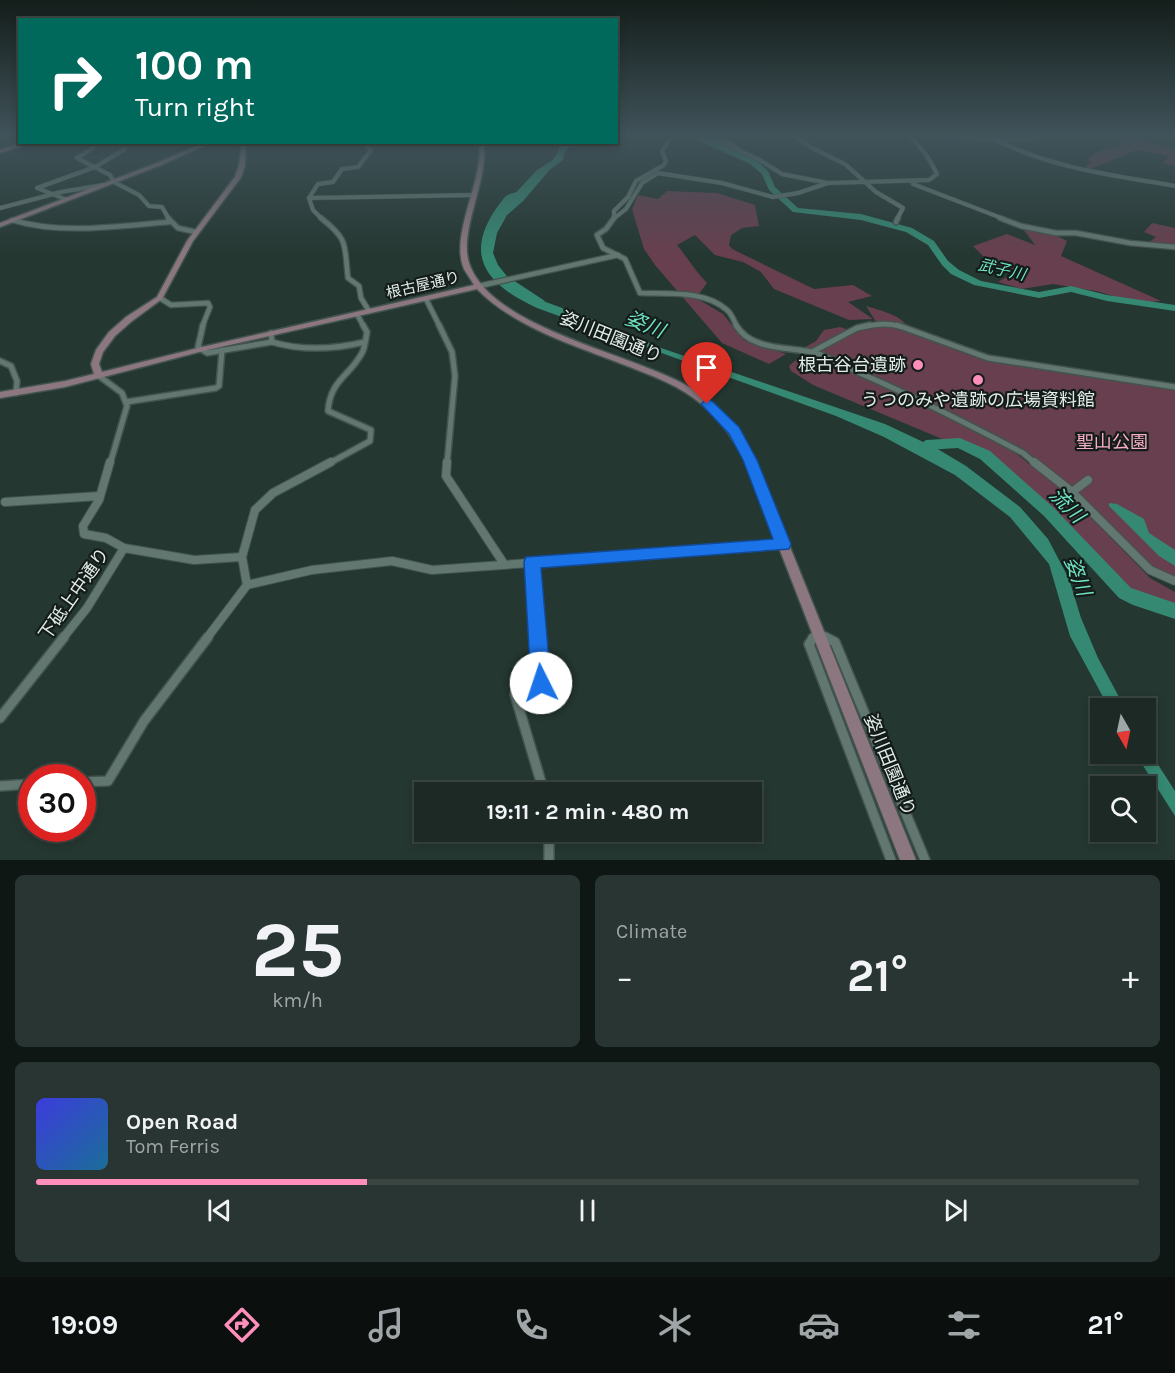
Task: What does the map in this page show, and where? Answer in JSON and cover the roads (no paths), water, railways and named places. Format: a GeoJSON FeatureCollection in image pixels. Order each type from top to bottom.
{"type":"FeatureCollection","features":[{"type":"Feature","properties":{"kind":"street"},"geometry":{"type":"LineString","coordinates":[[65,199],[37,188],[75,174]]}},
{"type":"Feature","properties":{"kind":"street"},"geometry":{"type":"LineString","coordinates":[[108,174],[114,182],[139,195],[150,206],[162,207],[169,222],[176,227],[196,232]]}},
{"type":"Feature","properties":{"kind":"street"},"geometry":{"type":"LineString","coordinates":[[0,225],[136,174]]}},
{"type":"Feature","properties":{"kind":"street"},"geometry":{"type":"LineString","coordinates":[[222,350],[219,386],[216,388],[126,402],[122,393],[99,376],[95,364],[99,352],[112,334],[160,298],[196,232],[239,174]]}},
{"type":"Feature","properties":{"kind":"street"},"geometry":{"type":"LineString","coordinates":[[309,198],[318,184],[333,182],[338,174]]}},
{"type":"Feature","properties":{"kind":"street","name":"姿川田園通り"},"geometry":{"type":"LineString","coordinates":[[478,174],[464,248],[467,269],[513,314],[542,329],[651,372],[685,388],[707,404],[734,431],[750,460],[908,860]]}},
{"type":"Feature","properties":{"kind":"street"},"geometry":{"type":"LineString","coordinates":[[614,217],[614,211],[628,197],[632,185],[649,174]]}},
{"type":"Feature","properties":{"kind":"street"},"geometry":{"type":"LineString","coordinates":[[656,174],[640,185],[635,198],[626,209],[614,217],[606,229],[597,235],[603,248],[625,259],[640,293],[673,292],[705,298],[728,310],[739,331],[769,346],[796,352],[812,352],[922,400],[1023,453],[1072,492],[1150,570],[1175,581]]}},
{"type":"Feature","properties":{"kind":"street"},"geometry":{"type":"LineString","coordinates":[[665,174],[722,183],[774,197],[798,193],[828,183]]}},
{"type":"Feature","properties":{"kind":"street"},"geometry":{"type":"LineString","coordinates":[[783,174],[828,183],[908,182],[929,180],[937,174]]}},
{"type":"Feature","properties":{"kind":"street"},"geometry":{"type":"LineString","coordinates":[[858,174],[876,192],[903,208],[896,222]]}},
{"type":"Feature","properties":{"kind":"street"},"geometry":{"type":"LineString","coordinates":[[1112,174],[1175,186]]}},
{"type":"Feature","properties":{"kind":"street"},"geometry":{"type":"LineString","coordinates":[[908,182],[1021,226],[1056,233],[1076,233],[1130,243],[1175,247]]}},
{"type":"Feature","properties":{"kind":"street"},"geometry":{"type":"LineString","coordinates":[[0,208],[53,194],[103,185]]}},
{"type":"Feature","properties":{"kind":"street"},"geometry":{"type":"LineString","coordinates":[[309,198],[474,195]]}},
{"type":"Feature","properties":{"kind":"street"},"geometry":{"type":"LineString","coordinates":[[309,198],[314,213],[328,221],[343,237],[348,278],[359,286],[361,298],[369,311]]}},
{"type":"Feature","properties":{"kind":"street"},"geometry":{"type":"LineString","coordinates":[[12,220],[26,225],[111,227],[169,222]]}},
{"type":"Feature","properties":{"kind":"street","name":"根古屋通り"},"geometry":{"type":"LineString","coordinates":[[0,395],[99,376],[202,349],[618,255]]}},
{"type":"Feature","properties":{"kind":"street"},"geometry":{"type":"LineString","coordinates":[[160,298],[171,305],[208,303],[210,307],[201,330],[198,347],[207,353],[272,342],[282,346],[303,348],[365,342]]}},
{"type":"Feature","properties":{"kind":"street"},"geometry":{"type":"LineString","coordinates":[[426,299],[452,352],[455,376],[446,476],[504,564]]}},
{"type":"Feature","properties":{"kind":"street"},"geometry":{"type":"LineString","coordinates":[[247,585],[242,558],[255,510],[273,493],[370,441],[371,430],[328,411],[328,399],[335,382],[362,354],[367,332],[357,314]]}},
{"type":"Feature","properties":{"kind":"street"},"geometry":{"type":"LineString","coordinates":[[812,352],[857,328],[876,324],[894,324],[988,358],[1175,387]]}},
{"type":"Feature","properties":{"kind":"street"},"geometry":{"type":"LineString","coordinates":[[271,333],[272,342]]}},
{"type":"Feature","properties":{"kind":"street"},"geometry":{"type":"LineString","coordinates":[[0,361],[11,366],[17,381],[16,393]]}},
{"type":"Feature","properties":{"kind":"street","name":"下砥上中通り"},"geometry":{"type":"LineString","coordinates":[[0,718],[87,608],[124,548],[106,538],[84,534],[82,526],[100,496],[127,406],[126,402]]}},
{"type":"Feature","properties":{"kind":"street"},"geometry":{"type":"LineString","coordinates":[[1072,492],[1088,480]]}},
{"type":"Feature","properties":{"kind":"street"},"geometry":{"type":"LineString","coordinates":[[5,502],[100,496]]}},
{"type":"Feature","properties":{"kind":"street"},"geometry":{"type":"LineString","coordinates":[[96,781],[108,781],[144,722],[247,585],[312,570],[392,561],[432,570],[783,544]]}},
{"type":"Feature","properties":{"kind":"street"},"geometry":{"type":"LineString","coordinates":[[124,548],[194,560],[242,558]]}},
{"type":"Feature","properties":{"kind":"street"},"geometry":{"type":"LineString","coordinates":[[532,562],[541,683],[515,695],[541,782]]}},
{"type":"Feature","properties":{"kind":"street"},"geometry":{"type":"LineString","coordinates":[[891,860],[808,644],[818,633],[835,642],[925,860]]}},
{"type":"Feature","properties":{"kind":"street"},"geometry":{"type":"LineString","coordinates":[[0,786],[18,785]]}},
{"type":"Feature","properties":{"kind":"street"},"geometry":{"type":"LineString","coordinates":[[549,842],[549,860]]}},
{"type":"Feature","properties":{"kind":"waterway","name":"姿川"},"geometry":{"type":"LineString","coordinates":[[512,202],[538,174]]}},
{"type":"Feature","properties":{"kind":"waterway","name":"武子川"},"geometry":{"type":"LineString","coordinates":[[766,174],[772,188],[796,210],[861,217],[909,230],[931,243],[945,263],[955,272],[978,283],[1039,295],[1071,289],[1107,298],[1175,308]]}},
{"type":"Feature","properties":{"kind":"waterway","name":"姿川"},"geometry":{"type":"LineString","coordinates":[[503,278],[540,301]]}},
{"type":"Feature","properties":{"kind":"waterway","name":"流川"},"geometry":{"type":"LineString","coordinates":[[926,445],[960,443],[985,455],[1049,512],[1125,593],[1139,600],[1175,611]]}},
{"type":"Feature","properties":{"kind":"place","name":"根古谷台遺跡"},"geometry":{"type":"Point","coordinates":[918,365]}},
{"type":"Feature","properties":{"kind":"place","name":"うつのみや遺跡の広場資料館"},"geometry":{"type":"Point","coordinates":[978,380]}},
{"type":"Feature","properties":{"kind":"park label","name":"聖山公園"},"geometry":{"type":"Point","coordinates":[1112,442]}}]}
